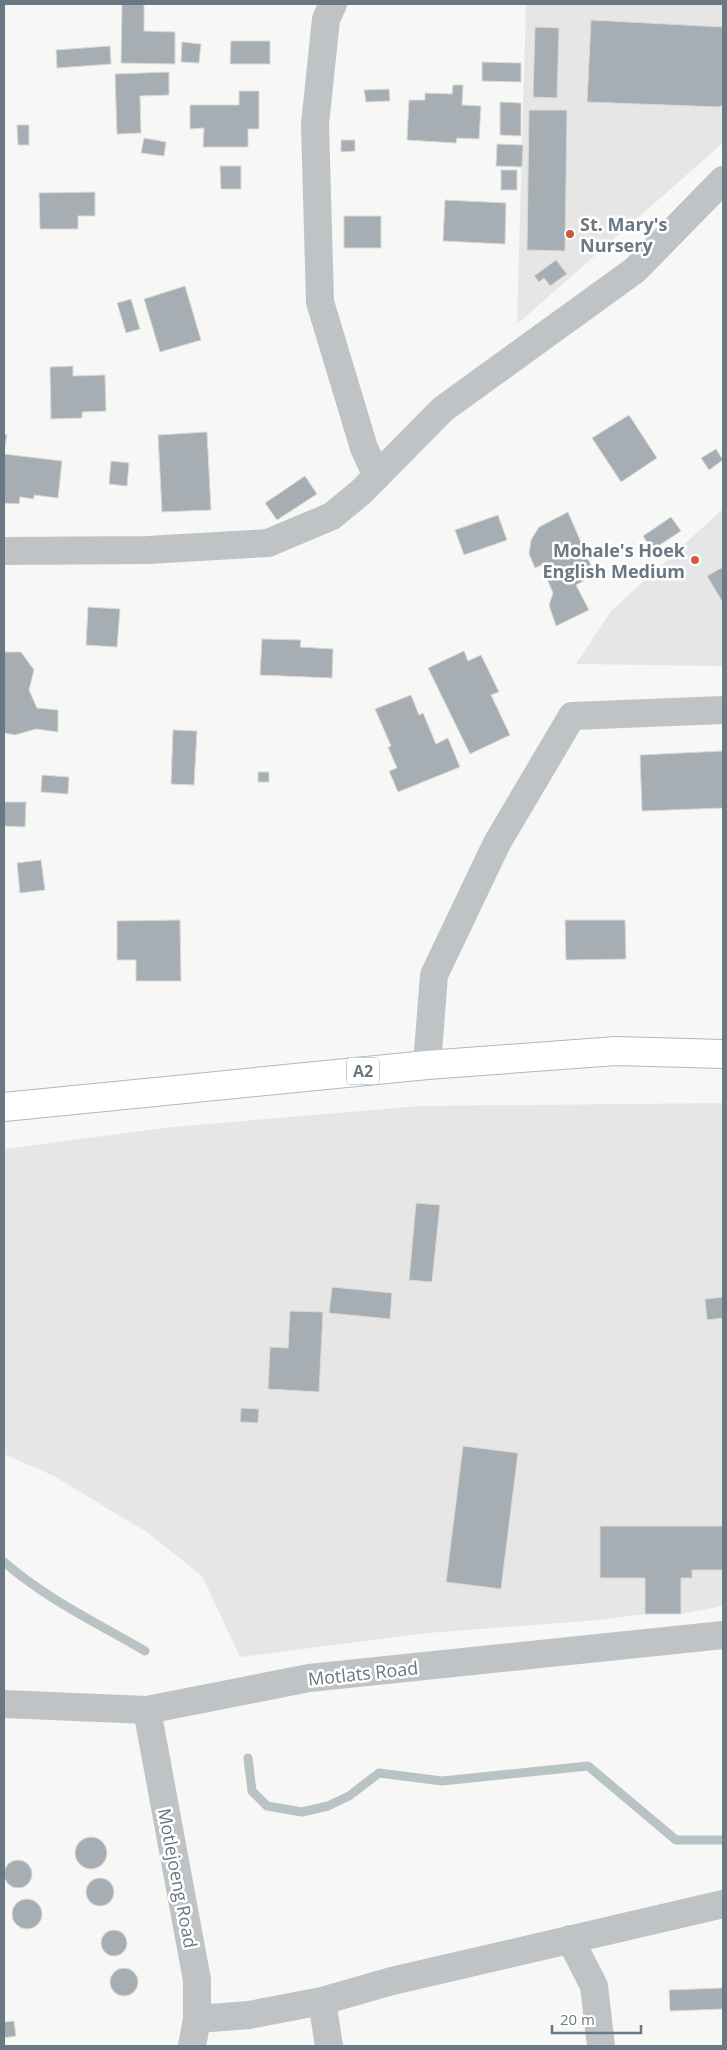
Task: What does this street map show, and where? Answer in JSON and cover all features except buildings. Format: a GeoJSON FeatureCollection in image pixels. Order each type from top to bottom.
{"type":"FeatureCollection","features":[{"type":"Feature","properties":{"kind":"main road","name":"A2"},"geometry":{"type":"LineString","coordinates":[[4,1107],[427,1065],[616,1051],[723,1054]]}},
{"type":"Feature","properties":{"kind":"street"},"geometry":{"type":"LineString","coordinates":[[333,4],[326,19],[315,124],[320,302],[364,448],[377,476]]}},
{"type":"Feature","properties":{"kind":"street"},"geometry":{"type":"LineString","coordinates":[[4,551],[148,550],[268,543],[332,516],[361,492],[443,409],[635,270],[723,180]]}},
{"type":"Feature","properties":{"kind":"street"},"geometry":{"type":"LineString","coordinates":[[427,1065],[434,975],[497,843],[572,716],[723,710]]}},
{"type":"Feature","properties":{"kind":"street","name":"Motlats Road"},"geometry":{"type":"LineString","coordinates":[[4,1704],[147,1710],[309,1678],[723,1636]]}},
{"type":"Feature","properties":{"kind":"street","name":"Motlejoeng Road"},"geometry":{"type":"LineString","coordinates":[[147,1710],[197,1980],[196,2019],[192,2046]]}},
{"type":"Feature","properties":{"kind":"street"},"geometry":{"type":"LineString","coordinates":[[196,2019],[249,2016],[322,2000],[392,1980],[723,1904]]}},
{"type":"Feature","properties":{"kind":"street"},"geometry":{"type":"LineString","coordinates":[[570,1939],[594,1986],[601,2046]]}},
{"type":"Feature","properties":{"kind":"street"},"geometry":{"type":"LineString","coordinates":[[322,2000],[329,2046]]}},
{"type":"Feature","properties":{"kind":"shaded area","name":"St. Mary's Nursery"},"geometry":{"type":"Polygon","coordinates":[[[526,4],[723,4],[723,143],[517,324],[526,4]]]}},
{"type":"Feature","properties":{"kind":"shaded area","name":"Mohale's Hoek English Medium"},"geometry":{"type":"Polygon","coordinates":[[[723,509],[723,666],[576,664],[611,611],[723,509]]]}},
{"type":"Feature","properties":{"kind":"shaded area"},"geometry":{"type":"Polygon","coordinates":[[[723,1103],[723,1606],[681,1614],[645,1614],[599,1620],[427,1633],[240,1657],[202,1576],[148,1533],[54,1476],[4,1454],[4,1149],[172,1127],[420,1106],[723,1103]]]}},
{"type":"Feature","properties":{"kind":"waterway"},"geometry":{"type":"LineString","coordinates":[[4,1562],[54,1599],[145,1651]]}},
{"type":"Feature","properties":{"kind":"waterway"},"geometry":{"type":"LineString","coordinates":[[248,1758],[252,1791],[267,1806],[302,1812],[328,1806],[349,1796],[379,1773],[442,1781],[588,1766],[676,1840],[723,1840]]}},
{"type":"Feature","properties":{"kind":"place","name":"St. Mary's Nursery"},"geometry":{"type":"Point","coordinates":[570,234]}},
{"type":"Feature","properties":{"kind":"place","name":"Mohale's Hoek English Medium"},"geometry":{"type":"Point","coordinates":[695,560]}}]}
